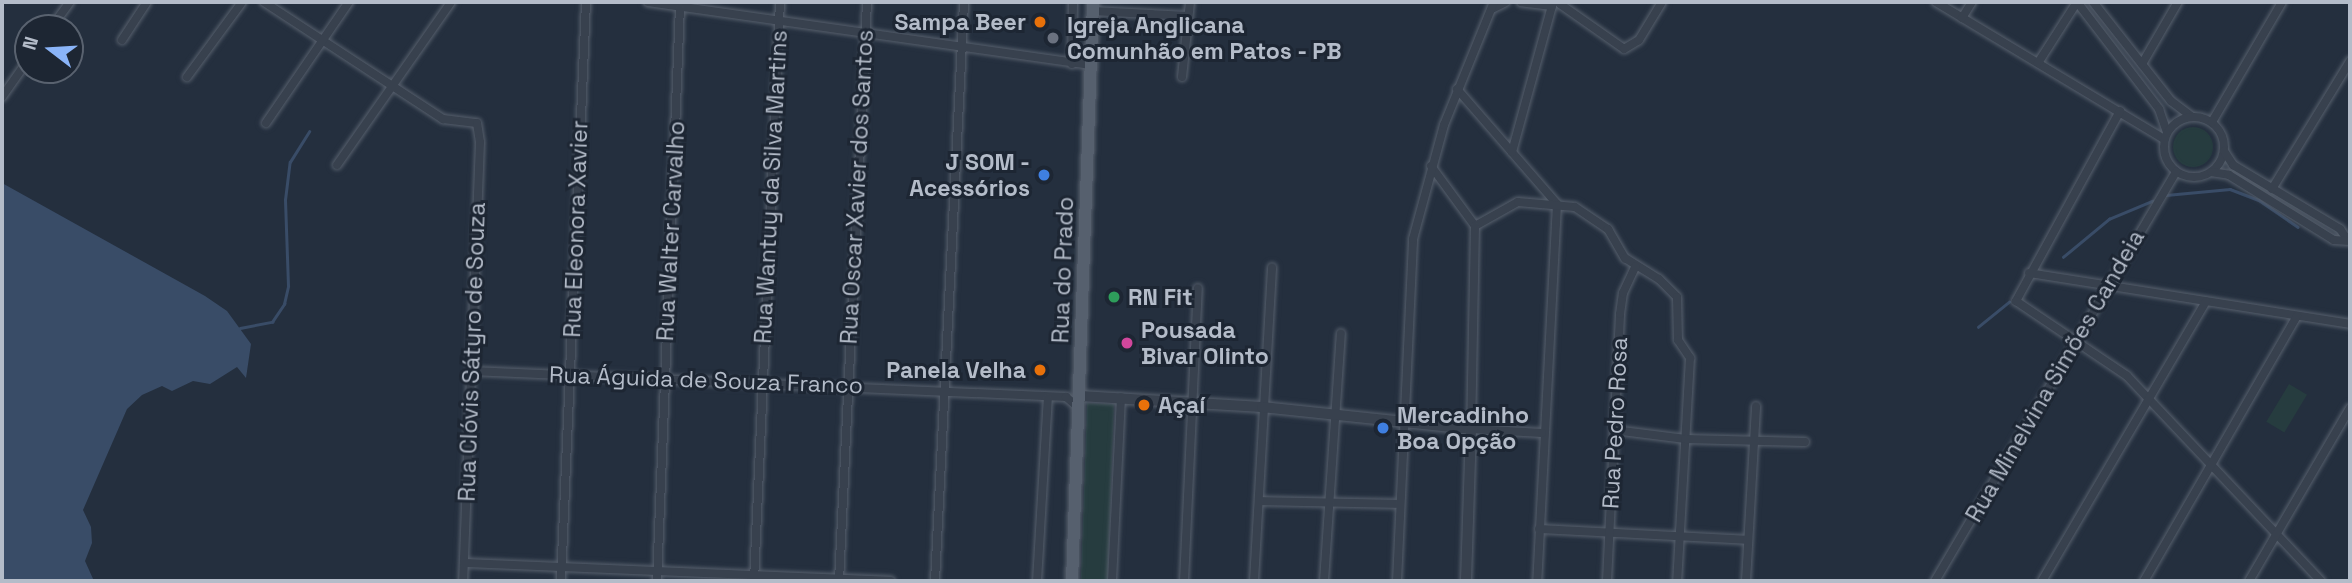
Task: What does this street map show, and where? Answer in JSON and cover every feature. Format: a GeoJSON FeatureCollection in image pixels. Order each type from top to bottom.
{"type":"FeatureCollection","features":[{"type":"Feature","properties":{"kind":"main road","name":"Rua do Prado"},"geometry":{"type":"LineString","coordinates":[[1072,581],[1093,7]]}},
{"type":"Feature","properties":{"kind":"street"},"geometry":{"type":"LineString","coordinates":[[122,40],[147,2]]}},
{"type":"Feature","properties":{"kind":"street"},"geometry":{"type":"LineString","coordinates":[[187,77],[242,2]]}},
{"type":"Feature","properties":{"kind":"street"},"geometry":{"type":"LineString","coordinates":[[264,2],[391,88]]}},
{"type":"Feature","properties":{"kind":"street"},"geometry":{"type":"LineString","coordinates":[[266,123],[349,2]]}},
{"type":"Feature","properties":{"kind":"street"},"geometry":{"type":"LineString","coordinates":[[337,165],[451,2]]}},
{"type":"Feature","properties":{"kind":"street","name":"Rua Eleonora Xavier"},"geometry":{"type":"LineString","coordinates":[[561,581],[586,2]]}},
{"type":"Feature","properties":{"kind":"street"},"geometry":{"type":"LineString","coordinates":[[648,2],[1090,65]]}},
{"type":"Feature","properties":{"kind":"street","name":"Rua Wantuy da Silva Martins"},"geometry":{"type":"LineString","coordinates":[[755,578],[761,383],[780,2]]}},
{"type":"Feature","properties":{"kind":"street","name":"Rua Oscar Xavier dos Santos"},"geometry":{"type":"LineString","coordinates":[[839,580],[867,2]]}},
{"type":"Feature","properties":{"kind":"street"},"geometry":{"type":"LineString","coordinates":[[934,581],[964,2]]}},
{"type":"Feature","properties":{"kind":"street"},"geometry":{"type":"LineString","coordinates":[[1072,64],[1073,2]]}},
{"type":"Feature","properties":{"kind":"street"},"geometry":{"type":"LineString","coordinates":[[1182,77],[1190,2]]}},
{"type":"Feature","properties":{"kind":"street"},"geometry":{"type":"LineString","coordinates":[[1397,581],[1403,421],[1415,271],[1413,240],[1432,166],[1457,89],[1494,5],[1506,2]]}},
{"type":"Feature","properties":{"kind":"street"},"geometry":{"type":"LineString","coordinates":[[1521,2],[1555,3],[1624,49],[1639,40],[1662,2]]}},
{"type":"Feature","properties":{"kind":"street"},"geometry":{"type":"LineString","coordinates":[[1936,2],[2166,136]]}},
{"type":"Feature","properties":{"kind":"street"},"geometry":{"type":"LineString","coordinates":[[1962,18],[1972,2]]}},
{"type":"Feature","properties":{"kind":"street"},"geometry":{"type":"LineString","coordinates":[[2038,63],[2077,2],[2159,108],[2166,136],[2166,159],[2176,172],[2192,177],[2210,172],[2228,176],[2334,240],[2349,238]]}},
{"type":"Feature","properties":{"kind":"street"},"geometry":{"type":"LineString","coordinates":[[2093,2],[2171,101],[2191,116],[2213,122],[2223,138],[2224,151],[2233,165],[2340,229],[2349,238]]}},
{"type":"Feature","properties":{"kind":"street"},"geometry":{"type":"LineString","coordinates":[[2142,64],[2178,2]]}},
{"type":"Feature","properties":{"kind":"street"},"geometry":{"type":"LineString","coordinates":[[2213,122],[2282,2]]}},
{"type":"Feature","properties":{"kind":"street"},"geometry":{"type":"LineString","coordinates":[[1512,152],[1555,3]]}},
{"type":"Feature","properties":{"kind":"street","name":"Rua Walter Carvalho"},"geometry":{"type":"LineString","coordinates":[[657,581],[680,7]]}},
{"type":"Feature","properties":{"kind":"street"},"geometry":{"type":"LineString","coordinates":[[1093,7],[1188,16]]}},
{"type":"Feature","properties":{"kind":"street"},"geometry":{"type":"LineString","coordinates":[[2272,189],[2350,61]]}},
{"type":"Feature","properties":{"kind":"street"},"geometry":{"type":"LineString","coordinates":[[2,97],[5,85]]}},
{"type":"Feature","properties":{"kind":"street","name":"Rua Clóvis Sátyro de Souza"},"geometry":{"type":"LineString","coordinates":[[391,88],[443,119],[477,123],[464,581]]}},
{"type":"Feature","properties":{"kind":"street"},"geometry":{"type":"LineString","coordinates":[[1457,89],[1556,204],[1542,433],[1538,581]]}},
{"type":"Feature","properties":{"kind":"street"},"geometry":{"type":"LineString","coordinates":[[2120,111],[2015,296],[2023,309],[2078,339],[2149,399],[2321,581]]}},
{"type":"Feature","properties":{"kind":"street"},"geometry":{"type":"LineString","coordinates":[[2166,136],[2175,122],[2191,116]]}},
{"type":"Feature","properties":{"kind":"street"},"geometry":{"type":"LineString","coordinates":[[2210,172],[2224,151]]}},
{"type":"Feature","properties":{"kind":"street"},"geometry":{"type":"LineString","coordinates":[[1432,166],[1475,226],[1466,581]]}},
{"type":"Feature","properties":{"kind":"street","name":"Rua Minelvina Simões Candeia"},"geometry":{"type":"LineString","coordinates":[[1935,581],[2176,172]]}},
{"type":"Feature","properties":{"kind":"street"},"geometry":{"type":"LineString","coordinates":[[1475,226],[1518,202],[1575,207],[1608,229],[1635,267],[1659,279],[1677,297],[1678,340],[1690,358],[1677,581]]}},
{"type":"Feature","properties":{"kind":"street","name":"Rua Pedro Rosa"},"geometry":{"type":"LineString","coordinates":[[1607,581],[1623,293],[1635,267]]}},
{"type":"Feature","properties":{"kind":"street"},"geometry":{"type":"LineString","coordinates":[[1254,581],[1272,268]]}},
{"type":"Feature","properties":{"kind":"street"},"geometry":{"type":"LineString","coordinates":[[2029,273],[2350,324]]}},
{"type":"Feature","properties":{"kind":"street"},"geometry":{"type":"LineString","coordinates":[[1184,581],[1198,288]]}},
{"type":"Feature","properties":{"kind":"street"},"geometry":{"type":"LineString","coordinates":[[2042,581],[2206,303]]}},
{"type":"Feature","properties":{"kind":"street"},"geometry":{"type":"LineString","coordinates":[[2144,581],[2212,468],[2297,316]]}},
{"type":"Feature","properties":{"kind":"street"},"geometry":{"type":"LineString","coordinates":[[1324,581],[1340,334]]}},
{"type":"Feature","properties":{"kind":"street","name":"Rua Águida de Souza Franco"},"geometry":{"type":"LineString","coordinates":[[471,371],[1066,397]]}},
{"type":"Feature","properties":{"kind":"street"},"geometry":{"type":"LineString","coordinates":[[1066,397],[1080,396]]}},
{"type":"Feature","properties":{"kind":"street"},"geometry":{"type":"LineString","coordinates":[[1037,581],[1048,397]]}},
{"type":"Feature","properties":{"kind":"street"},"geometry":{"type":"LineString","coordinates":[[1066,397],[1121,397],[1262,407],[1471,429],[1542,433]]}},
{"type":"Feature","properties":{"kind":"street"},"geometry":{"type":"LineString","coordinates":[[1112,581],[1121,397]]}},
{"type":"Feature","properties":{"kind":"street"},"geometry":{"type":"LineString","coordinates":[[1746,581],[1756,406]]}},
{"type":"Feature","properties":{"kind":"street"},"geometry":{"type":"LineString","coordinates":[[2249,581],[2350,408]]}},
{"type":"Feature","properties":{"kind":"street"},"geometry":{"type":"LineString","coordinates":[[1614,430],[1685,439],[1805,442]]}},
{"type":"Feature","properties":{"kind":"street"},"geometry":{"type":"LineString","coordinates":[[1259,501],[1399,504]]}},
{"type":"Feature","properties":{"kind":"street"},"geometry":{"type":"LineString","coordinates":[[1539,530],[1747,540]]}},
{"type":"Feature","properties":{"kind":"street"},"geometry":{"type":"LineString","coordinates":[[464,563],[755,578],[891,581]]}},
{"type":"Feature","properties":{"kind":"green space"},"geometry":{"type":"Polygon","coordinates":[[[2193,127],[2207,133],[2213,147],[2207,161],[2193,167],[2179,161],[2173,147],[2179,133],[2193,127]]]}},
{"type":"Feature","properties":{"kind":"green space"},"geometry":{"type":"Polygon","coordinates":[[[2289,384],[2307,395],[2284,433],[2266,422],[2289,384]]]}},
{"type":"Feature","properties":{"kind":"green space"},"geometry":{"type":"Polygon","coordinates":[[[1087,403],[1114,404],[1108,581],[1081,581],[1087,403]]]}},
{"type":"Feature","properties":{"kind":"water"},"geometry":{"type":"Polygon","coordinates":[[[2,183],[205,296],[227,311],[251,344],[246,378],[237,367],[210,384],[193,381],[172,391],[162,386],[142,395],[127,409],[83,510],[91,527],[92,543],[85,561],[94,581],[2,581],[2,183]]]}},
{"type":"Feature","properties":{"kind":"waterway"},"geometry":{"type":"LineString","coordinates":[[240,328],[272,322],[284,304],[288,286],[285,200],[290,162],[309,131]]}},
{"type":"Feature","properties":{"kind":"waterway"},"geometry":{"type":"LineString","coordinates":[[2166,195],[2230,189],[2259,200],[2298,227]]}},
{"type":"Feature","properties":{"kind":"waterway"},"geometry":{"type":"LineString","coordinates":[[2063,257],[2109,219],[2152,201]]}},
{"type":"Feature","properties":{"kind":"waterway"},"geometry":{"type":"LineString","coordinates":[[1978,327],[2009,302]]}},
{"type":"Feature","properties":{"kind":"place","name":"Sampa Beer"},"geometry":{"type":"Point","coordinates":[1040,22]}},
{"type":"Feature","properties":{"kind":"place","name":"Igreja Anglicana Comunhão em Patos - PB"},"geometry":{"type":"Point","coordinates":[1053,38]}},
{"type":"Feature","properties":{"kind":"place","name":"J SOM - Acessórios"},"geometry":{"type":"Point","coordinates":[1044,175]}},
{"type":"Feature","properties":{"kind":"place","name":"RN Fit"},"geometry":{"type":"Point","coordinates":[1114,297]}},
{"type":"Feature","properties":{"kind":"place","name":"Pousada Bivar Olinto"},"geometry":{"type":"Point","coordinates":[1127,343]}},
{"type":"Feature","properties":{"kind":"place","name":"Panela Velha"},"geometry":{"type":"Point","coordinates":[1040,370]}},
{"type":"Feature","properties":{"kind":"place","name":"Açaí"},"geometry":{"type":"Point","coordinates":[1144,405]}},
{"type":"Feature","properties":{"kind":"place","name":"Mercadinho Boa Opção"},"geometry":{"type":"Point","coordinates":[1383,428]}}]}
